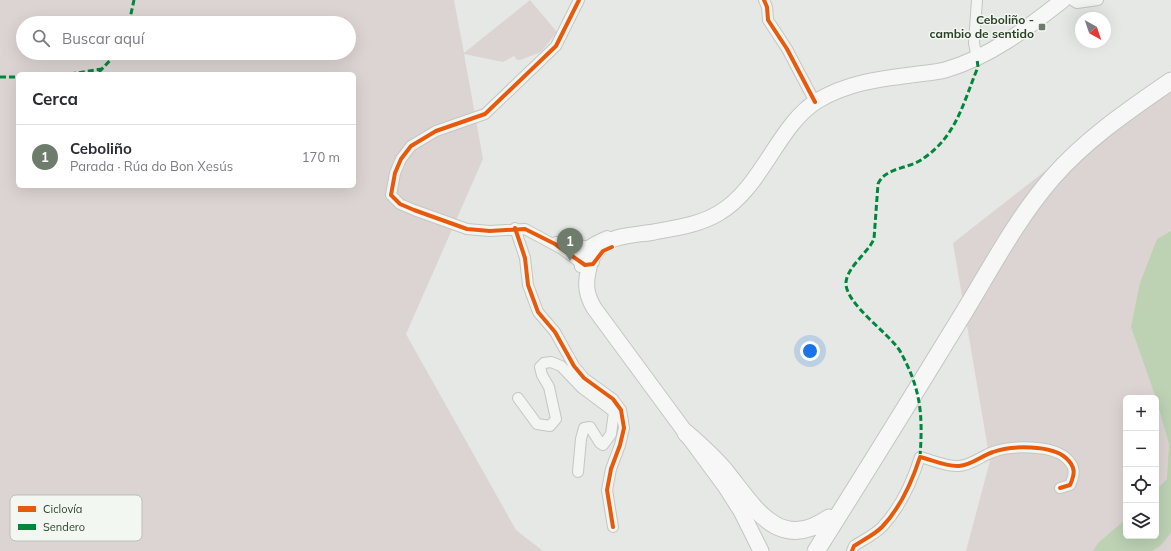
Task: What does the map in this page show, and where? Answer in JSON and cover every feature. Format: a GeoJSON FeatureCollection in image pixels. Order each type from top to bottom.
{"type":"FeatureCollection","features":[{"type":"Feature","properties":{"kind":"main road"},"geometry":{"type":"LineString","coordinates":[[761,551],[753,533],[732,496],[612,333],[586,280],[590,256],[609,240],[628,234],[651,232],[691,225],[719,213],[733,203],[744,192],[799,117],[815,102],[843,88],[875,79],[943,71],[977,59],[988,54],[1063,0]]}},
{"type":"Feature","properties":{"kind":"main road"},"geometry":{"type":"LineString","coordinates":[[816,551],[1009,245],[1038,195],[1072,158],[1103,129],[1171,81]]}},
{"type":"Feature","properties":{"kind":"main road"},"geometry":{"type":"LineString","coordinates":[[828,551],[844,524],[900,418],[912,389],[936,359],[1009,245],[1048,197],[1077,165],[1130,120],[1171,92]]}},
{"type":"Feature","properties":{"kind":"main road"},"geometry":{"type":"LineString","coordinates":[[591,289],[597,267],[612,247],[628,239],[651,232]]}},
{"type":"Feature","properties":{"kind":"main road"},"geometry":{"type":"LineString","coordinates":[[686,433],[709,453],[727,473],[773,536],[779,540],[795,542],[810,536],[824,524],[900,418]]}},
{"type":"Feature","properties":{"kind":"main road"},"geometry":{"type":"LineString","coordinates":[[822,551],[844,524]]}},
{"type":"Feature","properties":{"kind":"main road"},"geometry":{"type":"LineString","coordinates":[[753,533],[756,551]]}},
{"type":"Feature","properties":{"kind":"street"},"geometry":{"type":"LineString","coordinates":[[579,0],[556,46],[485,114],[436,131],[412,146],[401,159],[394,173],[391,195],[400,204],[467,229],[490,231],[515,228],[525,229],[544,238],[568,253],[590,256],[612,247]]}},
{"type":"Feature","properties":{"kind":"street"},"geometry":{"type":"LineString","coordinates":[[764,0],[767,7],[768,20],[787,50],[815,102]]}},
{"type":"Feature","properties":{"kind":"street"},"geometry":{"type":"LineString","coordinates":[[977,0],[974,43],[977,59]]}},
{"type":"Feature","properties":{"kind":"street"},"geometry":{"type":"LineString","coordinates":[[1072,0],[1077,3],[1098,0]]}},
{"type":"Feature","properties":{"kind":"street"},"geometry":{"type":"LineString","coordinates":[[515,228],[525,258],[528,285],[538,312],[555,332],[574,366],[584,378],[613,399],[624,428],[620,445],[611,469],[607,490],[613,527]]}},
{"type":"Feature","properties":{"kind":"street"},"geometry":{"type":"LineString","coordinates":[[544,238],[564,244],[590,256]]}},
{"type":"Feature","properties":{"kind":"street"},"geometry":{"type":"LineString","coordinates":[[518,398],[537,424],[550,426],[556,418],[554,403],[540,367],[544,363],[551,362],[561,366],[582,388],[617,411]]}},
{"type":"Feature","properties":{"kind":"street"},"geometry":{"type":"LineString","coordinates":[[578,472],[581,439],[584,428],[590,427],[600,443],[604,445],[611,434],[617,411]]}},
{"type":"Feature","properties":{"kind":"street"},"geometry":{"type":"LineString","coordinates":[[852,551],[854,546],[881,528],[893,513],[905,496],[920,457],[957,466],[968,465],[995,451],[1013,447],[1029,447],[1061,453],[1073,464],[1075,474],[1070,485],[1060,488]]}},
{"type":"Feature","properties":{"kind":"shaded area"},"geometry":{"type":"Polygon","coordinates":[[[0,0],[454,0],[464,53],[530,0],[557,32],[541,52],[520,60],[517,60],[514,56],[503,62],[464,54],[483,159],[406,334],[516,530],[543,551],[0,551],[0,0]]]}},
{"type":"Feature","properties":{"kind":"shaded area"},"geometry":{"type":"Polygon","coordinates":[[[1171,76],[1171,551],[966,551],[990,461],[953,243],[1162,80],[1171,76]]]}},
{"type":"Feature","properties":{"kind":"shaded area"},"geometry":{"type":"Polygon","coordinates":[[[1171,231],[1171,533],[1160,546],[1152,551],[1093,551],[1098,543],[1123,522],[1123,539],[1159,539],[1159,487],[1167,479],[1169,444],[1159,409],[1159,395],[1155,395],[1131,327],[1140,283],[1157,239],[1171,231]]]}},
{"type":"Feature","properties":{"kind":"marked path"},"geometry":{"type":"LineString","coordinates":[[131,16],[134,0]]}},
{"type":"Feature","properties":{"kind":"marked path"},"geometry":{"type":"LineString","coordinates":[[920,457],[921,415],[916,390],[907,365],[895,344],[868,318],[852,299],[847,290],[846,282],[850,271],[874,239],[878,184],[881,178],[892,171],[918,162],[935,149],[944,139],[952,129],[963,106],[978,67],[977,59]]}},
{"type":"Feature","properties":{"kind":"marked path"},"geometry":{"type":"LineString","coordinates":[[99,72],[110,60]]}},
{"type":"Feature","properties":{"kind":"marked path"},"geometry":{"type":"LineString","coordinates":[[83,72],[102,69]]}},
{"type":"Feature","properties":{"kind":"marked path"},"geometry":{"type":"LineString","coordinates":[[0,77],[16,77]]}},
{"type":"Feature","properties":{"kind":"cycle path"},"geometry":{"type":"LineString","coordinates":[[579,0],[556,46],[485,114],[436,131],[411,146],[401,159],[395,173],[391,195],[400,204],[467,229],[490,231],[525,229],[555,244],[585,265],[593,264],[603,251],[612,247]]}},
{"type":"Feature","properties":{"kind":"cycle path"},"geometry":{"type":"LineString","coordinates":[[764,0],[767,7],[768,20],[787,49],[815,102]]}},
{"type":"Feature","properties":{"kind":"cycle path"},"geometry":{"type":"LineString","coordinates":[[515,228],[525,258],[528,285],[538,312],[555,332],[574,366],[584,378],[613,399],[621,410],[624,428],[620,445],[611,469],[607,490],[613,527]]}},
{"type":"Feature","properties":{"kind":"cycle path"},"geometry":{"type":"LineString","coordinates":[[852,551],[854,546],[882,527],[895,511],[909,485],[920,457],[959,466],[968,464],[993,452],[1010,448],[1020,447],[1051,451],[1066,458],[1072,464],[1074,471],[1070,485],[1060,488]]}},
{"type":"Feature","properties":{"kind":"place","name":"Ceboliño - cambio de sentido"},"geometry":{"type":"Point","coordinates":[1042,27]}},
{"type":"Feature","properties":{"kind":"place","name":"Ceboliño"},"geometry":{"type":"Point","coordinates":[570,261]}}]}
